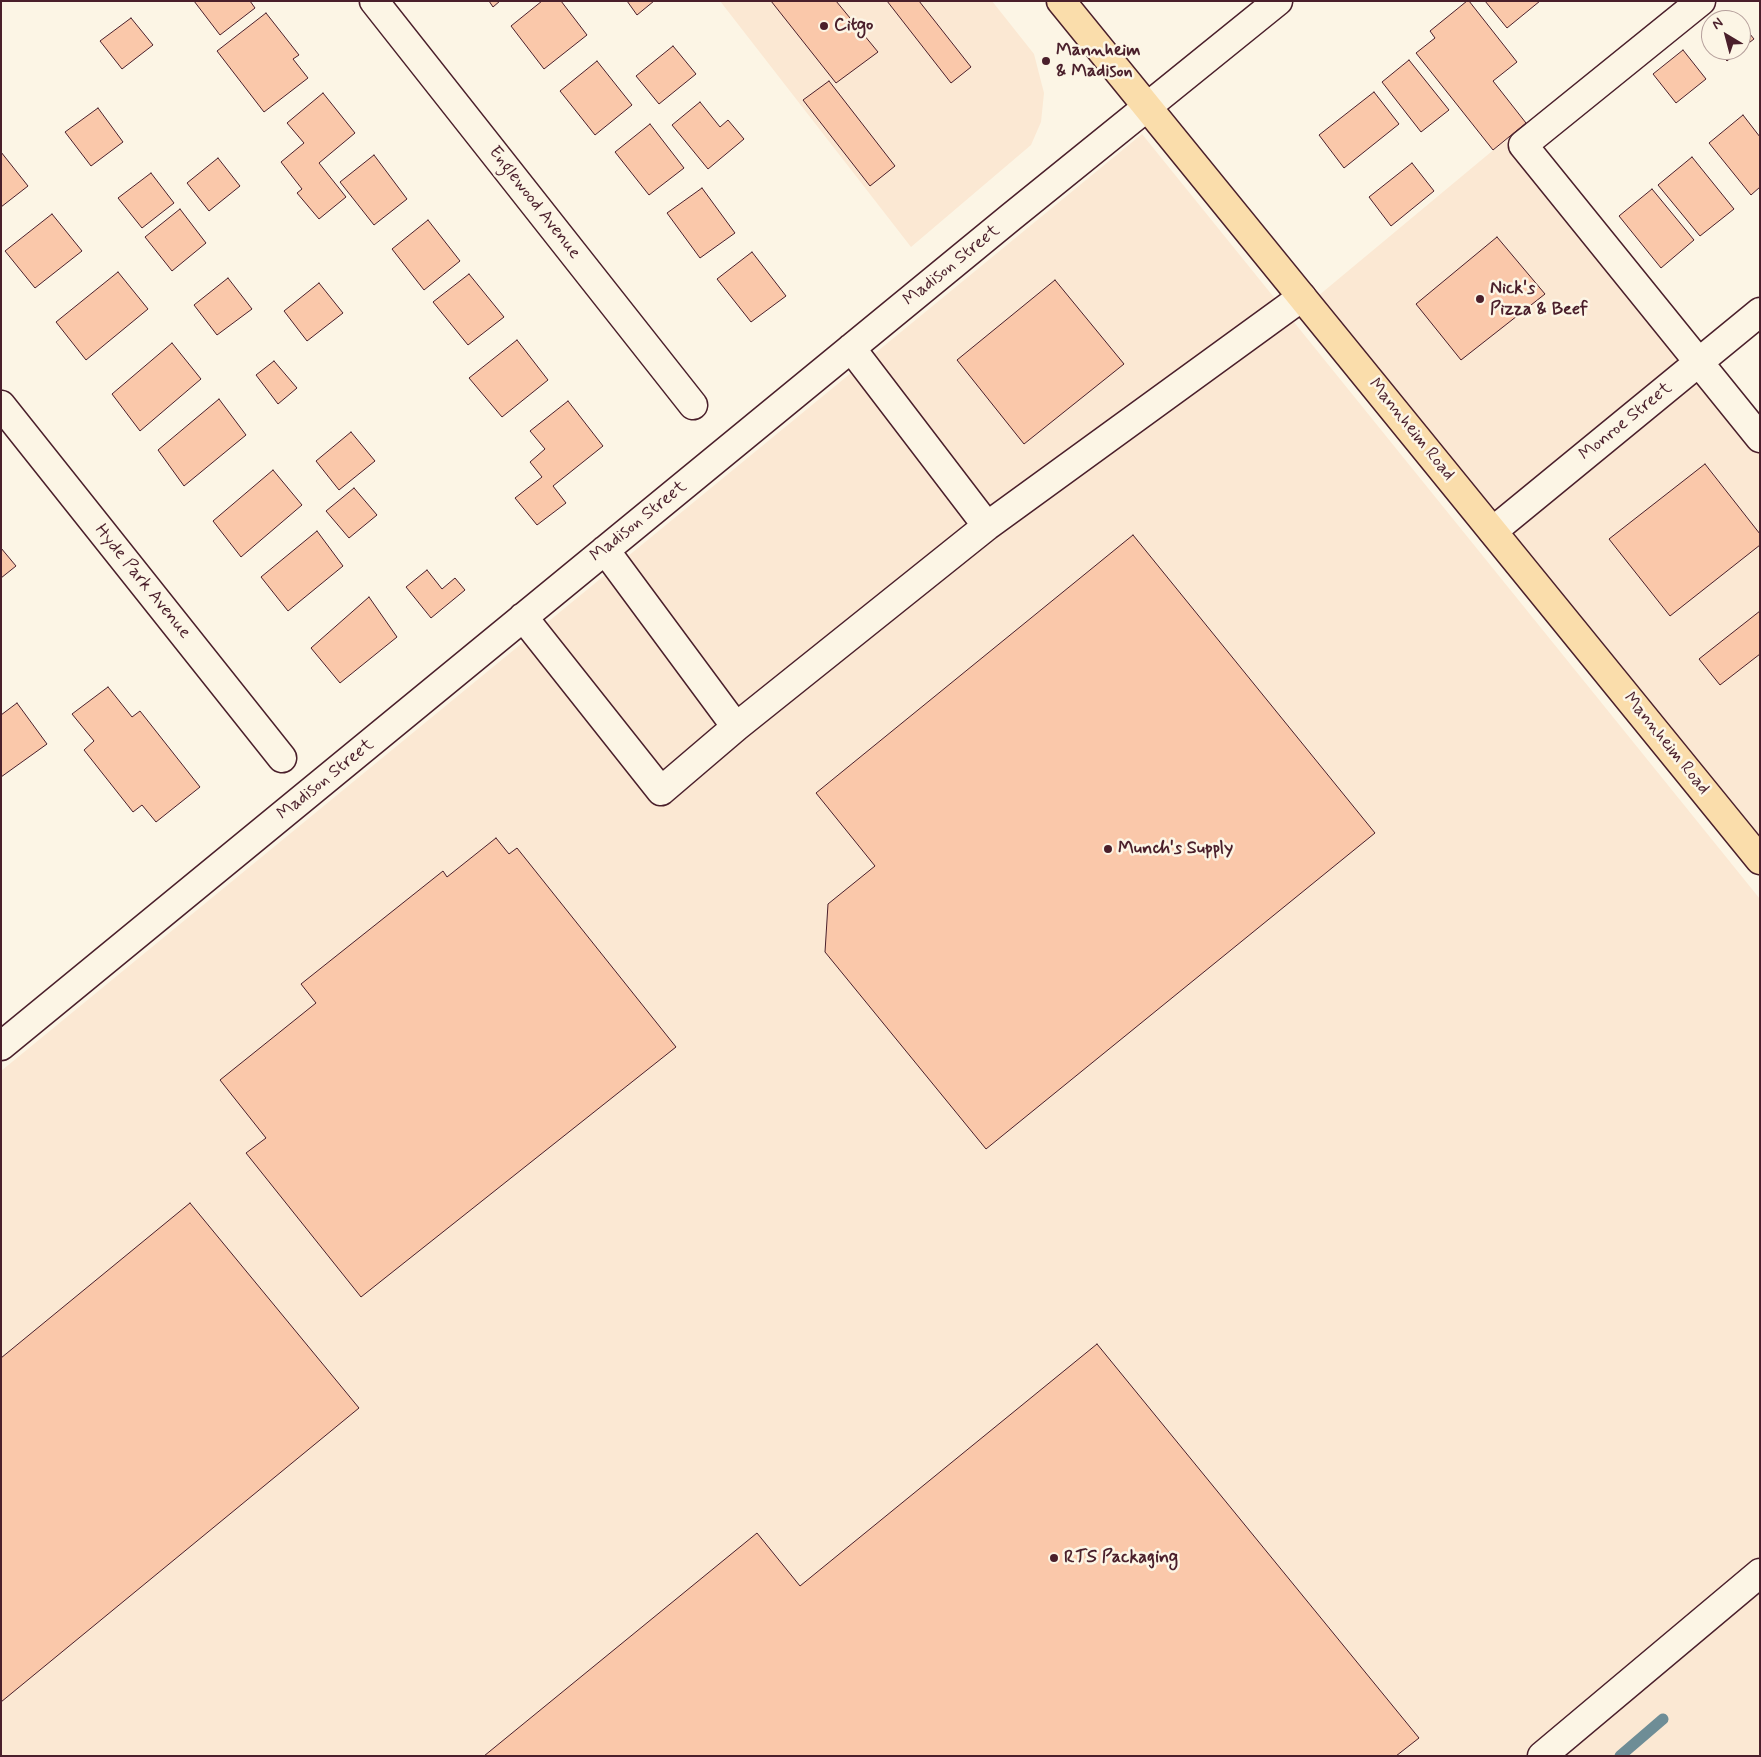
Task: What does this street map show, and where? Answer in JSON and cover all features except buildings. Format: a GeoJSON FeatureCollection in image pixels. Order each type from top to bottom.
{"type":"FeatureCollection","features":[{"type":"Feature","properties":{"kind":"main road","name":"Mannheim Road"},"geometry":{"type":"LineString","coordinates":[[1061,1],[1760,860]]}},
{"type":"Feature","properties":{"kind":"street","name":"Englewood Avenue"},"geometry":{"type":"LineString","coordinates":[[374,1],[693,406]]}},
{"type":"Feature","properties":{"kind":"street","name":"Madison Street"},"geometry":{"type":"LineString","coordinates":[[1,1046],[851,348],[1278,1]]}},
{"type":"Feature","properties":{"kind":"street"},"geometry":{"type":"LineString","coordinates":[[1701,1],[1523,145],[1760,438]]}},
{"type":"Feature","properties":{"kind":"street"},"geometry":{"type":"LineString","coordinates":[[523,617],[661,791],[736,727],[987,526],[1302,297]]}},
{"type":"Feature","properties":{"kind":"street","name":"Monroe Street"},"geometry":{"type":"LineString","coordinates":[[1493,531],[1760,312]]}},
{"type":"Feature","properties":{"kind":"street"},"geometry":{"type":"LineString","coordinates":[[851,348],[987,526]]}},
{"type":"Feature","properties":{"kind":"street","name":"Hyde Park Avenue"},"geometry":{"type":"LineString","coordinates":[[1,405],[282,758]]}},
{"type":"Feature","properties":{"kind":"street"},"geometry":{"type":"LineString","coordinates":[[605,550],[736,727]]}},
{"type":"Feature","properties":{"kind":"street"},"geometry":{"type":"LineString","coordinates":[[1542,1756],[1760,1573]]}},
{"type":"Feature","properties":{"kind":"shaded area"},"geometry":{"type":"Polygon","coordinates":[[[720,1],[992,1],[1034,54],[1044,93],[1041,122],[1031,145],[911,247],[720,1]]]}},
{"type":"Feature","properties":{"kind":"shaded area"},"geometry":{"type":"Polygon","coordinates":[[[1142,134],[1760,899],[1760,1756],[1,1756],[1,1071],[1142,134]]]}},
{"type":"Feature","properties":{"kind":"shaded area"},"geometry":{"type":"Polygon","coordinates":[[[1509,137],[1760,446],[1760,851],[1312,301],[1509,137]]]}},
{"type":"Feature","properties":{"kind":"waterway"},"geometry":{"type":"LineString","coordinates":[[1620,1756],[1663,1719]]}},
{"type":"Feature","properties":{"kind":"place","name":"Citgo"},"geometry":{"type":"Point","coordinates":[824,26]}},
{"type":"Feature","properties":{"kind":"place","name":"Mannheim & Madison"},"geometry":{"type":"Point","coordinates":[1046,61]}},
{"type":"Feature","properties":{"kind":"place","name":"Nick's Pizza & Beef"},"geometry":{"type":"Point","coordinates":[1480,299]}},
{"type":"Feature","properties":{"kind":"place","name":"Munch's Supply"},"geometry":{"type":"Point","coordinates":[1108,849]}},
{"type":"Feature","properties":{"kind":"place","name":"RTS Packaging"},"geometry":{"type":"Point","coordinates":[1054,1558]}}]}
